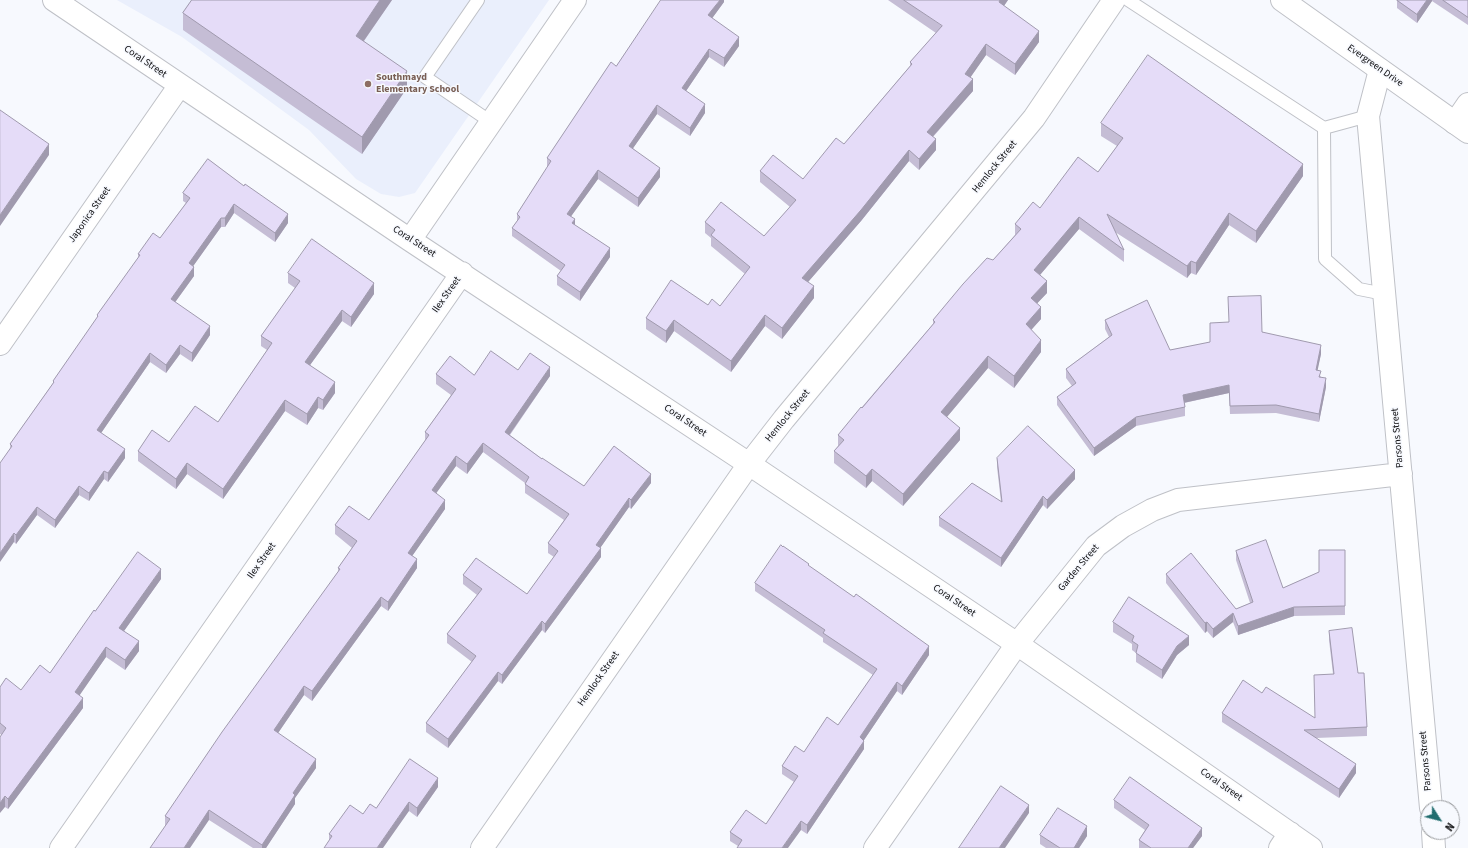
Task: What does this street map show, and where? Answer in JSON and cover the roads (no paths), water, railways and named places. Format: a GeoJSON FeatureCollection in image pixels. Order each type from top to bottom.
{"type":"FeatureCollection","features":[{"type":"Feature","properties":{"kind":"street","name":"Coral Street"},"geometry":{"type":"LineString","coordinates":[[54,0],[410,240],[749,464],[1017,644],[1285,841],[1311,848]]}},
{"type":"Feature","properties":{"kind":"street"},"geometry":{"type":"LineString","coordinates":[[410,240],[575,0]]}},
{"type":"Feature","properties":{"kind":"street","name":"Hemlock Street"},"geometry":{"type":"LineString","coordinates":[[482,848],[749,464],[784,419],[1034,118],[1114,0]]}},
{"type":"Feature","properties":{"kind":"street","name":"Evergreen Drive"},"geometry":{"type":"LineString","coordinates":[[1282,0],[1461,128]]}},
{"type":"Feature","properties":{"kind":"street","name":"Parsons Street"},"geometry":{"type":"LineString","coordinates":[[1380,70],[1368,116],[1430,800]]}},
{"type":"Feature","properties":{"kind":"street","name":"Japonica Street"},"geometry":{"type":"LineString","coordinates":[[0,344],[180,85]]}},
{"type":"Feature","properties":{"kind":"street"},"geometry":{"type":"LineString","coordinates":[[1461,128],[1468,104]]}},
{"type":"Feature","properties":{"kind":"street","name":"Ilex Street"},"geometry":{"type":"LineString","coordinates":[[62,848],[462,274]]}},
{"type":"Feature","properties":{"kind":"street","name":"Garden Street"},"geometry":{"type":"LineString","coordinates":[[875,848],[1017,644],[1096,546],[1123,526],[1152,510],[1178,500],[1401,474]]}},
{"type":"Feature","properties":{"kind":"lane"},"geometry":{"type":"LineString","coordinates":[[478,0],[425,77],[491,122]]}},
{"type":"Feature","properties":{"kind":"lane"},"geometry":{"type":"LineString","coordinates":[[1128,0],[1324,128],[1368,116]]}},
{"type":"Feature","properties":{"kind":"lane"},"geometry":{"type":"LineString","coordinates":[[1324,128],[1325,259],[1360,289],[1384,294]]}},
{"type":"Feature","properties":{"kind":"place","name":"Southmayd Elementary School"},"geometry":{"type":"Point","coordinates":[368,84]}}]}
